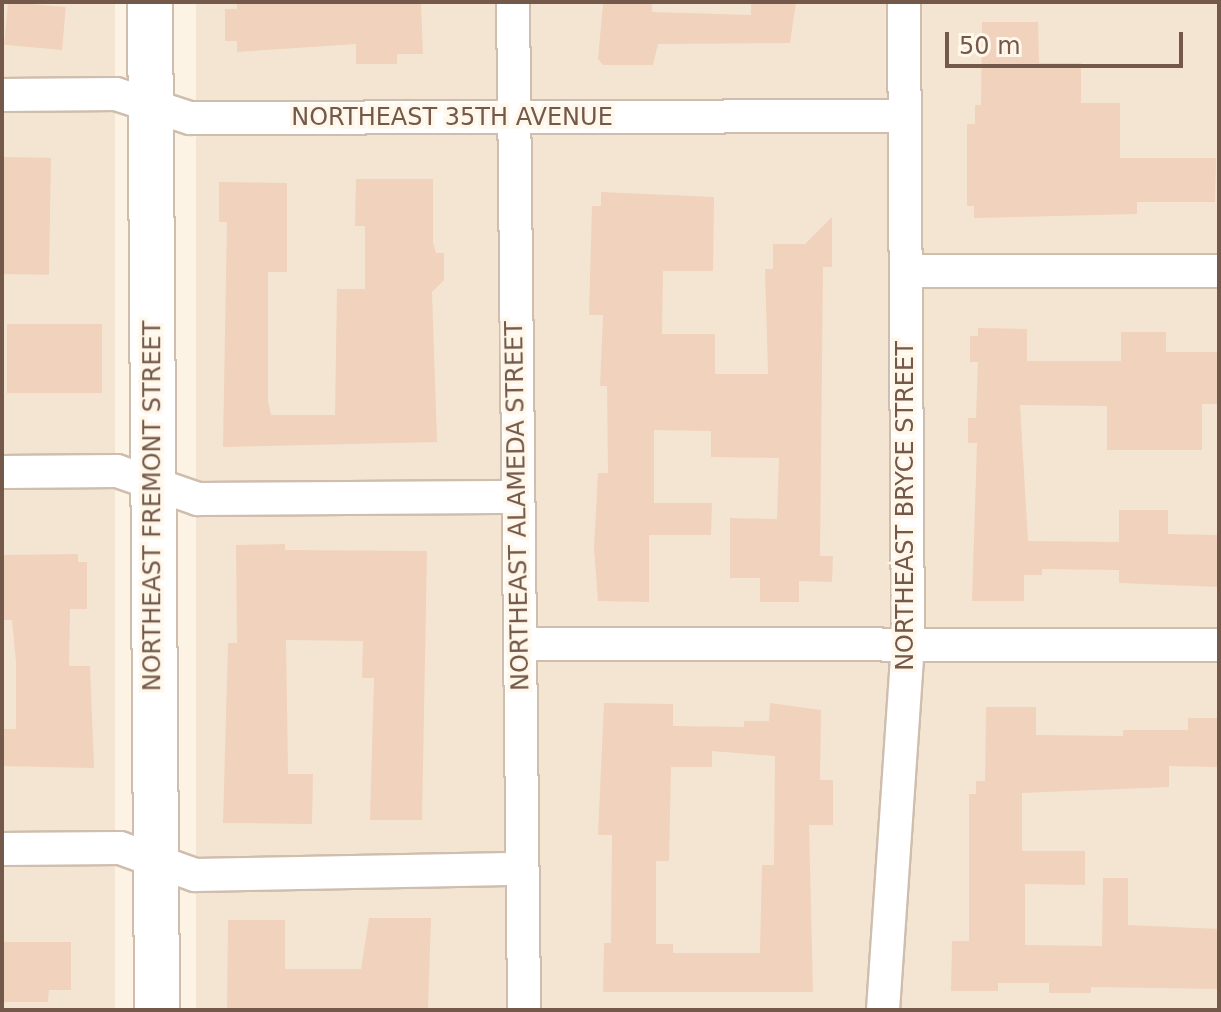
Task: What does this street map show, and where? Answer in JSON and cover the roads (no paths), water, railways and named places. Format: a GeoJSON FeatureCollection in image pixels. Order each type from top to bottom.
{"type":"FeatureCollection","features":[{"type":"Feature","properties":{"kind":"main road","name":"NORTHEAST FREMONT STREET"},"geometry":{"type":"LineString","coordinates":[[150,2],[157,1010]]}},
{"type":"Feature","properties":{"kind":"street","name":"NORTHEAST ALAMEDA STREET"},"geometry":{"type":"LineString","coordinates":[[513,2],[524,1010]]}},
{"type":"Feature","properties":{"kind":"street","name":"NORTHEAST BRYCE STREET"},"geometry":{"type":"LineString","coordinates":[[883,1010],[908,645],[904,2]]}},
{"type":"Feature","properties":{"kind":"street","name":"NORTHEAST 35TH AVENUE"},"geometry":{"type":"LineString","coordinates":[[2,95],[116,94],[190,118],[905,116]]}},
{"type":"Feature","properties":{"kind":"street"},"geometry":{"type":"LineString","coordinates":[[906,271],[1219,271]]}},
{"type":"Feature","properties":{"kind":"street"},"geometry":{"type":"LineString","coordinates":[[2,472],[117,471],[198,499],[518,497]]}},
{"type":"Feature","properties":{"kind":"street"},"geometry":{"type":"LineString","coordinates":[[520,644],[1219,645]]}},
{"type":"Feature","properties":{"kind":"street"},"geometry":{"type":"LineString","coordinates":[[2,849],[120,848],[195,875],[522,869]]}}]}
